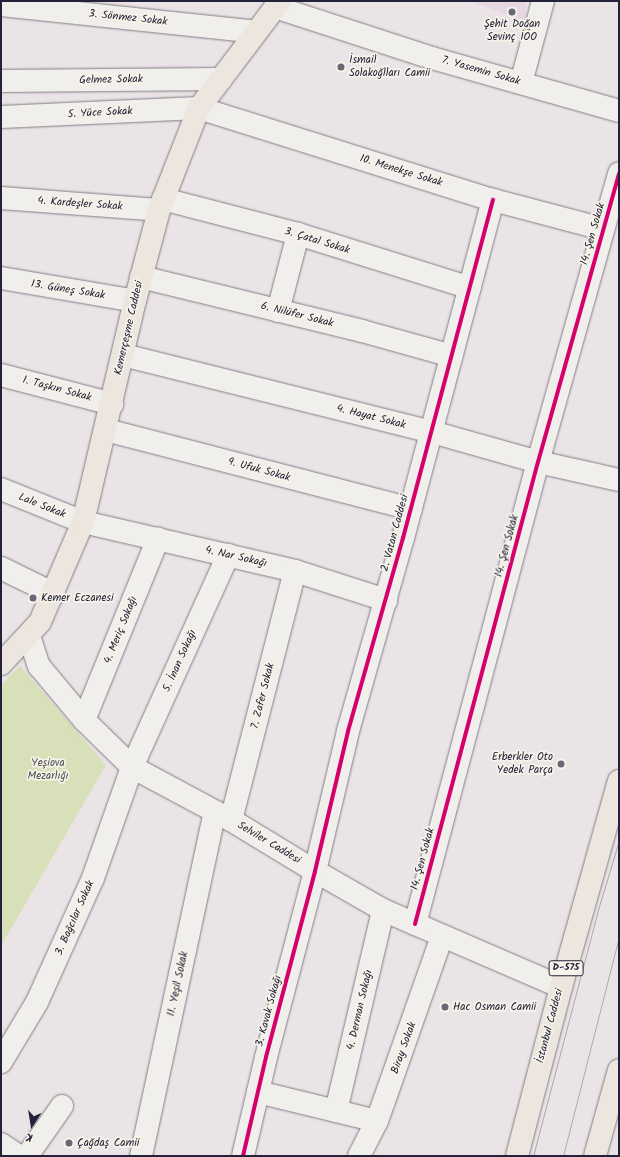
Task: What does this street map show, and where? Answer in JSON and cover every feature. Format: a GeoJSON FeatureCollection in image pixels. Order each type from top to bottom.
{"type":"FeatureCollection","features":[{"type":"Feature","properties":{"kind":"main road","name":"Kemerçeşme Caddesi"},"geometry":{"type":"LineString","coordinates":[[3,659],[29,636],[40,622],[54,594],[84,522],[112,404],[134,301],[161,205],[199,108],[278,4]]}},
{"type":"Feature","properties":{"kind":"main road","name":"İstanbul Caddesi"},"geometry":{"type":"LineString","coordinates":[[517,1156],[561,987],[619,781]]}},
{"type":"Feature","properties":{"kind":"main road"},"geometry":{"type":"LineString","coordinates":[[595,1156],[619,1070]]}},
{"type":"Feature","properties":{"kind":"street"},"geometry":{"type":"LineString","coordinates":[[521,83],[543,1]]}},
{"type":"Feature","properties":{"kind":"street","name":"7. Yasemin Sokak"},"geometry":{"type":"LineString","coordinates":[[278,4],[432,58],[619,110]]}},
{"type":"Feature","properties":{"kind":"street","name":"3. Sönmez Sokak"},"geometry":{"type":"LineString","coordinates":[[1,5],[256,32]]}},
{"type":"Feature","properties":{"kind":"street","name":"Gelmez Sokak"},"geometry":{"type":"LineString","coordinates":[[1,81],[221,78]]}},
{"type":"Feature","properties":{"kind":"street","name":"5. Yüce Sokak"},"geometry":{"type":"LineString","coordinates":[[1,117],[199,108]]}},
{"type":"Feature","properties":{"kind":"street","name":"10. Menekşe Sokak"},"geometry":{"type":"LineString","coordinates":[[199,108],[493,200],[603,229]]}},
{"type":"Feature","properties":{"kind":"street","name":"14. Şen Sokak"},"geometry":{"type":"LineString","coordinates":[[415,924],[538,462],[619,173]]}},
{"type":"Feature","properties":{"kind":"street","name":"4. Kardeşler Sokak"},"geometry":{"type":"LineString","coordinates":[[1,198],[161,205]]}},
{"type":"Feature","properties":{"kind":"street","name":"2. Vatan Caddesi"},"geometry":{"type":"LineString","coordinates":[[315,871],[348,731],[411,509],[493,200]]}},
{"type":"Feature","properties":{"kind":"street","name":"3. Çatal Sokak"},"geometry":{"type":"LineString","coordinates":[[161,205],[298,234],[470,288]]}},
{"type":"Feature","properties":{"kind":"street"},"geometry":{"type":"LineString","coordinates":[[278,311],[298,234]]}},
{"type":"Feature","properties":{"kind":"street","name":"6. Nilüfer Sokak"},"geometry":{"type":"LineString","coordinates":[[141,276],[362,331],[452,356]]}},
{"type":"Feature","properties":{"kind":"street","name":"13. Güneş Sokak"},"geometry":{"type":"LineString","coordinates":[[1,278],[134,301]]}},
{"type":"Feature","properties":{"kind":"street","name":"4. Hayat Sokak"},"geometry":{"type":"LineString","coordinates":[[123,354],[432,432],[538,462],[619,480]]}},
{"type":"Feature","properties":{"kind":"street","name":"1. Taşkın Sokak"},"geometry":{"type":"LineString","coordinates":[[1,375],[112,404]]}},
{"type":"Feature","properties":{"kind":"street","name":"9. Ufuk Sokak"},"geometry":{"type":"LineString","coordinates":[[106,430],[411,509]]}},
{"type":"Feature","properties":{"kind":"street","name":"Lale Sokak"},"geometry":{"type":"LineString","coordinates":[[1,489],[84,522]]}},
{"type":"Feature","properties":{"kind":"street","name":"4. Nar Sokağı"},"geometry":{"type":"LineString","coordinates":[[84,522],[295,571],[386,600]]}},
{"type":"Feature","properties":{"kind":"street","name":"4. Meriç Sokağı"},"geometry":{"type":"LineString","coordinates":[[84,720],[158,539]]}},
{"type":"Feature","properties":{"kind":"street","name":"5. İnan Sokağı"},"geometry":{"type":"LineString","coordinates":[[132,767],[228,555]]}},
{"type":"Feature","properties":{"kind":"street"},"geometry":{"type":"LineString","coordinates":[[1,568],[54,594]]}},
{"type":"Feature","properties":{"kind":"street","name":"7. Zafer Sokak"},"geometry":{"type":"LineString","coordinates":[[223,816],[295,571]]}},
{"type":"Feature","properties":{"kind":"street","name":"Selviler Caddesi"},"geometry":{"type":"LineString","coordinates":[[29,636],[39,666],[84,720],[132,767],[223,816],[383,910],[561,987]]}},
{"type":"Feature","properties":{"kind":"street","name":"3. Bağcılar Sokak"},"geometry":{"type":"LineString","coordinates":[[1,1062],[37,1002],[93,878],[132,767]]}},
{"type":"Feature","properties":{"kind":"street","name":"11. Yeşil Sokak"},"geometry":{"type":"LineString","coordinates":[[141,1156],[223,816]]}},
{"type":"Feature","properties":{"kind":"street","name":"3. Kavak Sokağı"},"geometry":{"type":"LineString","coordinates":[[243,1156],[315,871]]}},
{"type":"Feature","properties":{"kind":"street","name":"4. Derman Sokağı"},"geometry":{"type":"LineString","coordinates":[[336,1111],[383,910]]}},
{"type":"Feature","properties":{"kind":"street","name":"Biray Sokak"},"geometry":{"type":"LineString","coordinates":[[359,1156],[377,1121],[442,936]]}},
{"type":"Feature","properties":{"kind":"street"},"geometry":{"type":"LineString","coordinates":[[258,1092],[377,1121]]}},
{"type":"Feature","properties":{"kind":"street"},"geometry":{"type":"LineString","coordinates":[[27,1156],[62,1106]]}},
{"type":"Feature","properties":{"kind":"street"},"geometry":{"type":"LineString","coordinates":[[1,1144],[19,1156]]}},
{"type":"Feature","properties":{"kind":"shaded area","name":"Şehit Doğan Sevinç İÖO"},"geometry":{"type":"Polygon","coordinates":[[[471,1],[525,1],[527,23],[471,1]]]}},
{"type":"Feature","properties":{"kind":"green space","name":"Yeşiova Mezarlığı"},"geometry":{"type":"Polygon","coordinates":[[[20,666],[106,765],[1,946],[1,685],[20,666]]]}},
{"type":"Feature","properties":{"kind":"tram line"},"geometry":{"type":"LineString","coordinates":[[533,1156],[597,913],[619,840]]}},
{"type":"Feature","properties":{"kind":"tram line"},"geometry":{"type":"LineString","coordinates":[[563,1156],[619,937]]}},
{"type":"Feature","properties":{"kind":"cycle path"},"geometry":{"type":"LineString","coordinates":[[415,924],[538,462],[619,173]]}},
{"type":"Feature","properties":{"kind":"cycle path"},"geometry":{"type":"LineString","coordinates":[[243,1156],[266,1057],[315,871],[348,731],[403,538],[493,200]]}},
{"type":"Feature","properties":{"kind":"place","name":"Şehit Doğan Sevinç İÖO"},"geometry":{"type":"Point","coordinates":[512,12]}},
{"type":"Feature","properties":{"kind":"place","name":"İsmail Solakoğlları Camii"},"geometry":{"type":"Point","coordinates":[341,67]}},
{"type":"Feature","properties":{"kind":"place","name":"Kemer Eczanesi"},"geometry":{"type":"Point","coordinates":[33,598]}},
{"type":"Feature","properties":{"kind":"place","name":"Erberkler Oto Yedek Parça"},"geometry":{"type":"Point","coordinates":[561,764]}},
{"type":"Feature","properties":{"kind":"place","name":"Hac Osman Camii"},"geometry":{"type":"Point","coordinates":[445,1007]}},
{"type":"Feature","properties":{"kind":"place","name":"Çağdaş Camii"},"geometry":{"type":"Point","coordinates":[69,1143]}}]}
